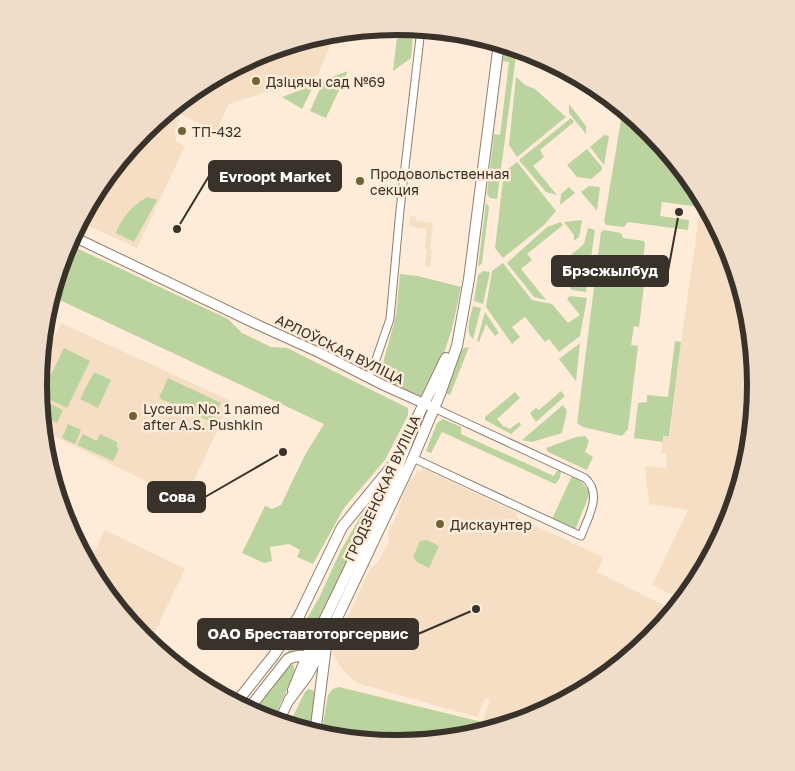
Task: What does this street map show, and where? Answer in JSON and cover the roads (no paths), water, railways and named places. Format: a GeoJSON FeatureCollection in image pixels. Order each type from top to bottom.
{"type":"FeatureCollection","features":[{"type":"Feature","properties":{"kind":"main road","name":"ГРОДЗЕНСКАЯ ВУЛІЦА"},"geometry":{"type":"LineString","coordinates":[[289,700],[311,658],[394,476],[434,408],[457,346],[469,279],[498,50]]}},
{"type":"Feature","properties":{"kind":"main road","name":"ГРОДЗЕНСКАЯ ВУЛІЦА"},"geometry":{"type":"LineString","coordinates":[[311,658],[327,639],[408,455],[424,404],[442,368],[461,322]]}},
{"type":"Feature","properties":{"kind":"main road","name":"ГРОДЗЕНСКАЯ ВУЛІЦА"},"geometry":{"type":"LineString","coordinates":[[239,699],[274,655],[300,616],[342,527],[408,455]]}},
{"type":"Feature","properties":{"kind":"main road"},"geometry":{"type":"LineString","coordinates":[[315,726],[327,639]]}},
{"type":"Feature","properties":{"kind":"main road"},"geometry":{"type":"LineString","coordinates":[[252,704],[284,662],[296,656],[311,658]]}},
{"type":"Feature","properties":{"kind":"street"},"geometry":{"type":"LineString","coordinates":[[368,378],[374,368],[390,319],[400,210],[420,36]]}},
{"type":"Feature","properties":{"kind":"street","name":"АРЛОЎСКАЯ ВУЛІЦА"},"geometry":{"type":"LineString","coordinates":[[79,239],[368,378],[581,475],[593,488],[594,501],[581,536],[408,455]]}},
{"type":"Feature","properties":{"kind":"street","name":"ГРОДЗЕНСКАЯ ВУЛІЦА"},"geometry":{"type":"LineString","coordinates":[[281,716],[289,700]]}},
{"type":"Feature","properties":{"kind":"place","name":"Дзіцячы сад №69"},"geometry":{"type":"Point","coordinates":[256,81]}},
{"type":"Feature","properties":{"kind":"place","name":"ТП-432"},"geometry":{"type":"Point","coordinates":[182,131]}},
{"type":"Feature","properties":{"kind":"place","name":"Продовольственная секция"},"geometry":{"type":"Point","coordinates":[360,181]}},
{"type":"Feature","properties":{"kind":"place","name":"Брэсжылбуд"},"geometry":{"type":"Point","coordinates":[679,212]}},
{"type":"Feature","properties":{"kind":"place","name":"Evroopt Market"},"geometry":{"type":"Point","coordinates":[177,229]}},
{"type":"Feature","properties":{"kind":"place","name":"Lyceum No. 1 named after A.S. Pushkin"},"geometry":{"type":"Point","coordinates":[133,416]}},
{"type":"Feature","properties":{"kind":"place","name":"Сова"},"geometry":{"type":"Point","coordinates":[283,452]}},
{"type":"Feature","properties":{"kind":"place","name":"Дискаунтер"},"geometry":{"type":"Point","coordinates":[440,524]}},
{"type":"Feature","properties":{"kind":"place","name":"ОАО Бреставтоторгсервис"},"geometry":{"type":"Point","coordinates":[476,609]}}]}
